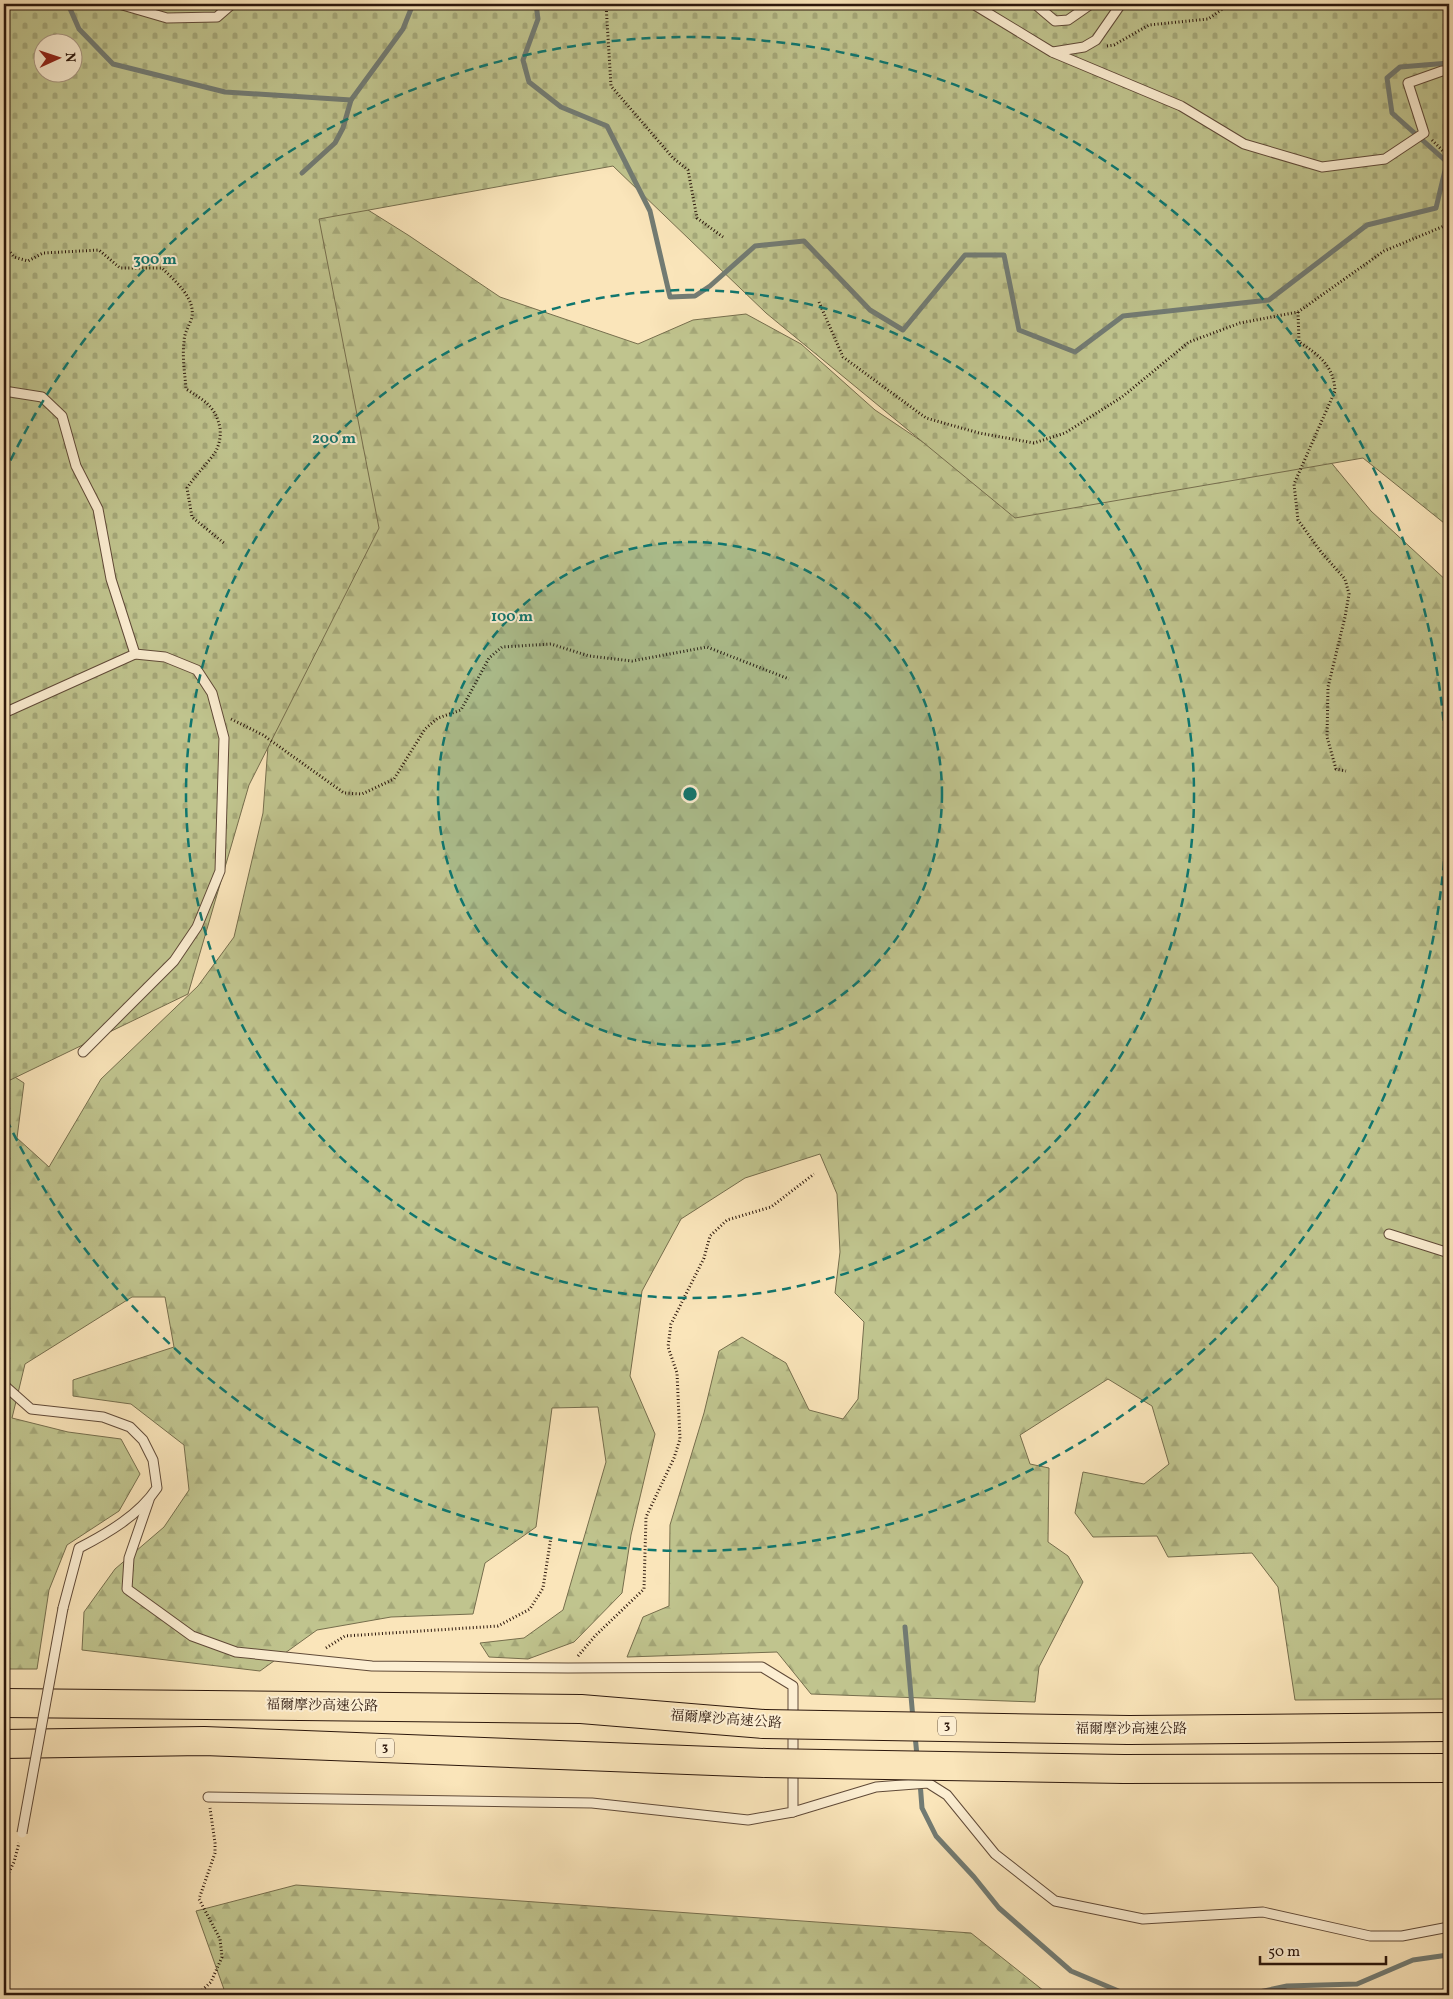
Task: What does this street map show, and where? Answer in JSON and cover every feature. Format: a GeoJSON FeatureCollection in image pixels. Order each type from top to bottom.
{"type":"FeatureCollection","features":[{"type":"Feature","properties":{"kind":"highway","name":"福爾摩沙高速公路"},"geometry":{"type":"LineString","coordinates":[[4,1703],[581,1709],[764,1724],[1129,1730],[1449,1727]]}},
{"type":"Feature","properties":{"kind":"highway","name":"3"},"geometry":{"type":"LineString","coordinates":[[4,1744],[204,1741],[766,1762],[1124,1769],[1449,1768]]}},
{"type":"Feature","properties":{"kind":"lane"},"geometry":{"type":"LineString","coordinates":[[119,4],[167,18],[217,17],[232,4]]}},
{"type":"Feature","properties":{"kind":"lane"},"geometry":{"type":"LineString","coordinates":[[973,4],[1052,52],[1181,106],[1244,144],[1322,167],[1385,159],[1424,133],[1408,83],[1442,71],[1449,71]]}},
{"type":"Feature","properties":{"kind":"lane"},"geometry":{"type":"LineString","coordinates":[[1035,4],[1055,21],[1068,20],[1091,4]]}},
{"type":"Feature","properties":{"kind":"lane"},"geometry":{"type":"LineString","coordinates":[[1052,52],[1084,47],[1096,40],[1121,4]]}},
{"type":"Feature","properties":{"kind":"lane"},"geometry":{"type":"LineString","coordinates":[[4,392],[42,397],[62,416],[76,466],[98,510],[110,579],[135,654]]}},
{"type":"Feature","properties":{"kind":"lane"},"geometry":{"type":"LineString","coordinates":[[4,713],[135,654],[165,657],[197,670],[212,693],[224,738],[220,871],[197,927],[174,961],[83,1052]]}},
{"type":"Feature","properties":{"kind":"lane"},"geometry":{"type":"LineString","coordinates":[[1389,1234],[1449,1253]]}},
{"type":"Feature","properties":{"kind":"lane"},"geometry":{"type":"LineString","coordinates":[[4,1384],[31,1408],[103,1417],[130,1427],[143,1440],[153,1460],[157,1488],[149,1500],[129,1558],[127,1589],[192,1636],[236,1652],[372,1666],[568,1668],[762,1666],[793,1686],[793,1812]]}},
{"type":"Feature","properties":{"kind":"lane"},"geometry":{"type":"LineString","coordinates":[[22,1833],[64,1608],[79,1548],[106,1534],[149,1500]]}},
{"type":"Feature","properties":{"kind":"lane"},"geometry":{"type":"LineString","coordinates":[[208,1797],[592,1803],[748,1820],[793,1812],[876,1787],[928,1783],[947,1794],[995,1854],[1054,1901],[1143,1918],[1263,1912],[1370,1936],[1402,1936],[1449,1927]]}},
{"type":"Feature","properties":{"kind":"path"},"geometry":{"type":"LineString","coordinates":[[606,4],[612,86],[673,158],[688,170],[697,218],[723,237]]}},
{"type":"Feature","properties":{"kind":"path"},"geometry":{"type":"LineString","coordinates":[[1084,47],[1114,45],[1149,25],[1208,19],[1230,4]]}},
{"type":"Feature","properties":{"kind":"path"},"geometry":{"type":"LineString","coordinates":[[1424,133],[1449,157]]}},
{"type":"Feature","properties":{"kind":"path"},"geometry":{"type":"LineString","coordinates":[[819,302],[843,357],[926,418],[979,433],[1034,443],[1065,433],[1122,397],[1189,342],[1240,323],[1298,312],[1384,251],[1449,224]]}},
{"type":"Feature","properties":{"kind":"path"},"geometry":{"type":"LineString","coordinates":[[4,244],[14,257],[28,261],[43,253],[99,250],[120,268],[162,268],[183,290],[190,303],[192,319],[183,343],[186,389],[205,401],[218,415],[221,437],[215,452],[187,488],[192,517],[225,544]]}},
{"type":"Feature","properties":{"kind":"path"},"geometry":{"type":"LineString","coordinates":[[1298,312],[1299,342],[1320,356],[1335,378],[1335,391],[1294,484],[1298,520],[1321,552],[1345,579],[1349,594],[1328,687],[1327,737],[1336,770],[1346,771]]}},
{"type":"Feature","properties":{"kind":"path"},"geometry":{"type":"LineString","coordinates":[[217,712],[263,735],[344,793],[362,794],[394,779],[425,729],[438,718],[461,710],[489,658],[502,648],[551,644],[589,656],[632,661],[708,647],[789,679]]}},
{"type":"Feature","properties":{"kind":"path"},"geometry":{"type":"LineString","coordinates":[[568,1668],[594,1636],[644,1589],[646,1517],[674,1458],[680,1439],[677,1373],[668,1347],[670,1324],[704,1258],[710,1236],[727,1220],[771,1207],[814,1174]]}},
{"type":"Feature","properties":{"kind":"path"},"geometry":{"type":"LineString","coordinates":[[309,1660],[345,1636],[498,1626],[530,1609],[543,1588],[551,1537]]}},
{"type":"Feature","properties":{"kind":"path"},"geometry":{"type":"LineString","coordinates":[[197,1995],[212,1982],[222,1957],[220,1939],[199,1899],[215,1853],[208,1797]]}},
{"type":"Feature","properties":{"kind":"path"},"geometry":{"type":"LineString","coordinates":[[4,1882],[14,1862],[22,1833]]}},
{"type":"Feature","properties":{"kind":"green space"},"geometry":{"type":"Polygon","coordinates":[[[4,4],[1449,4],[1449,527],[1363,458],[1015,518],[766,313],[613,166],[319,219],[379,528],[249,785],[188,994],[4,1083],[4,4]]]}},
{"type":"Feature","properties":{"kind":"green space"},"geometry":{"type":"Polygon","coordinates":[[[82,77],[344,195],[408,235],[500,297],[638,344],[693,320],[746,314],[801,344],[875,410],[966,471],[1320,449],[1371,511],[1449,583],[1449,1699],[1295,1700],[1278,1587],[1252,1553],[1168,1557],[1157,1536],[1093,1537],[1075,1513],[1083,1472],[1144,1484],[1169,1464],[1152,1406],[1108,1379],[1020,1435],[1030,1464],[1049,1468],[1048,1542],[1068,1556],[1083,1582],[1039,1667],[1035,1702],[811,1694],[777,1652],[627,1657],[643,1617],[669,1606],[670,1525],[704,1413],[719,1351],[742,1337],[786,1363],[809,1410],[843,1419],[858,1399],[864,1322],[835,1293],[840,1252],[837,1194],[820,1154],[745,1178],[681,1219],[642,1291],[630,1376],[655,1434],[631,1535],[622,1593],[574,1642],[528,1659],[489,1657],[480,1643],[524,1638],[563,1610],[606,1462],[598,1407],[552,1408],[536,1527],[485,1563],[473,1614],[391,1617],[317,1630],[260,1671],[82,1650],[84,1612],[115,1569],[164,1527],[189,1490],[184,1445],[131,1404],[73,1396],[73,1380],[174,1347],[165,1297],[132,1297],[25,1364],[12,1418],[68,1432],[121,1439],[140,1474],[119,1511],[67,1545],[49,1590],[37,1669],[4,1669],[4,1070],[24,1083],[17,1138],[49,1167],[101,1079],[198,986],[234,937],[263,813],[271,706],[19,226],[37,82],[82,82],[82,77]]]}},
{"type":"Feature","properties":{"kind":"green space"},"geometry":{"type":"Polygon","coordinates":[[[296,1885],[971,1933],[1049,1995],[226,1995],[196,1911],[296,1885]]]}},
{"type":"Feature","properties":{"kind":"waterway"},"geometry":{"type":"LineString","coordinates":[[68,4],[79,29],[113,64],[225,92],[351,100],[403,29],[413,4]]}},
{"type":"Feature","properties":{"kind":"waterway"},"geometry":{"type":"LineString","coordinates":[[536,4],[538,19],[523,60],[529,82],[561,107],[607,126],[650,211],[670,297],[695,296],[710,286],[755,246],[804,241],[870,310],[903,330],[965,255],[1004,255],[1019,330],[1075,352],[1123,316],[1269,300],[1367,225],[1436,208],[1447,162],[1392,113],[1387,78],[1400,67],[1449,63]]}},
{"type":"Feature","properties":{"kind":"waterway"},"geometry":{"type":"LineString","coordinates":[[302,173],[335,143],[343,128],[351,100]]}},
{"type":"Feature","properties":{"kind":"waterway"},"geometry":{"type":"LineString","coordinates":[[905,1627],[913,1719]]}},
{"type":"Feature","properties":{"kind":"waterway"},"geometry":{"type":"LineString","coordinates":[[915,1735],[917,1756]]}},
{"type":"Feature","properties":{"kind":"waterway"},"geometry":{"type":"LineString","coordinates":[[920,1782],[922,1808],[936,1836],[974,1877],[999,1908],[1071,1971],[1128,1995]]}},
{"type":"Feature","properties":{"kind":"waterway"},"geometry":{"type":"LineString","coordinates":[[1245,1995],[1287,1986],[1357,1984],[1413,1960],[1448,1955],[1449,1969]]}}]}
